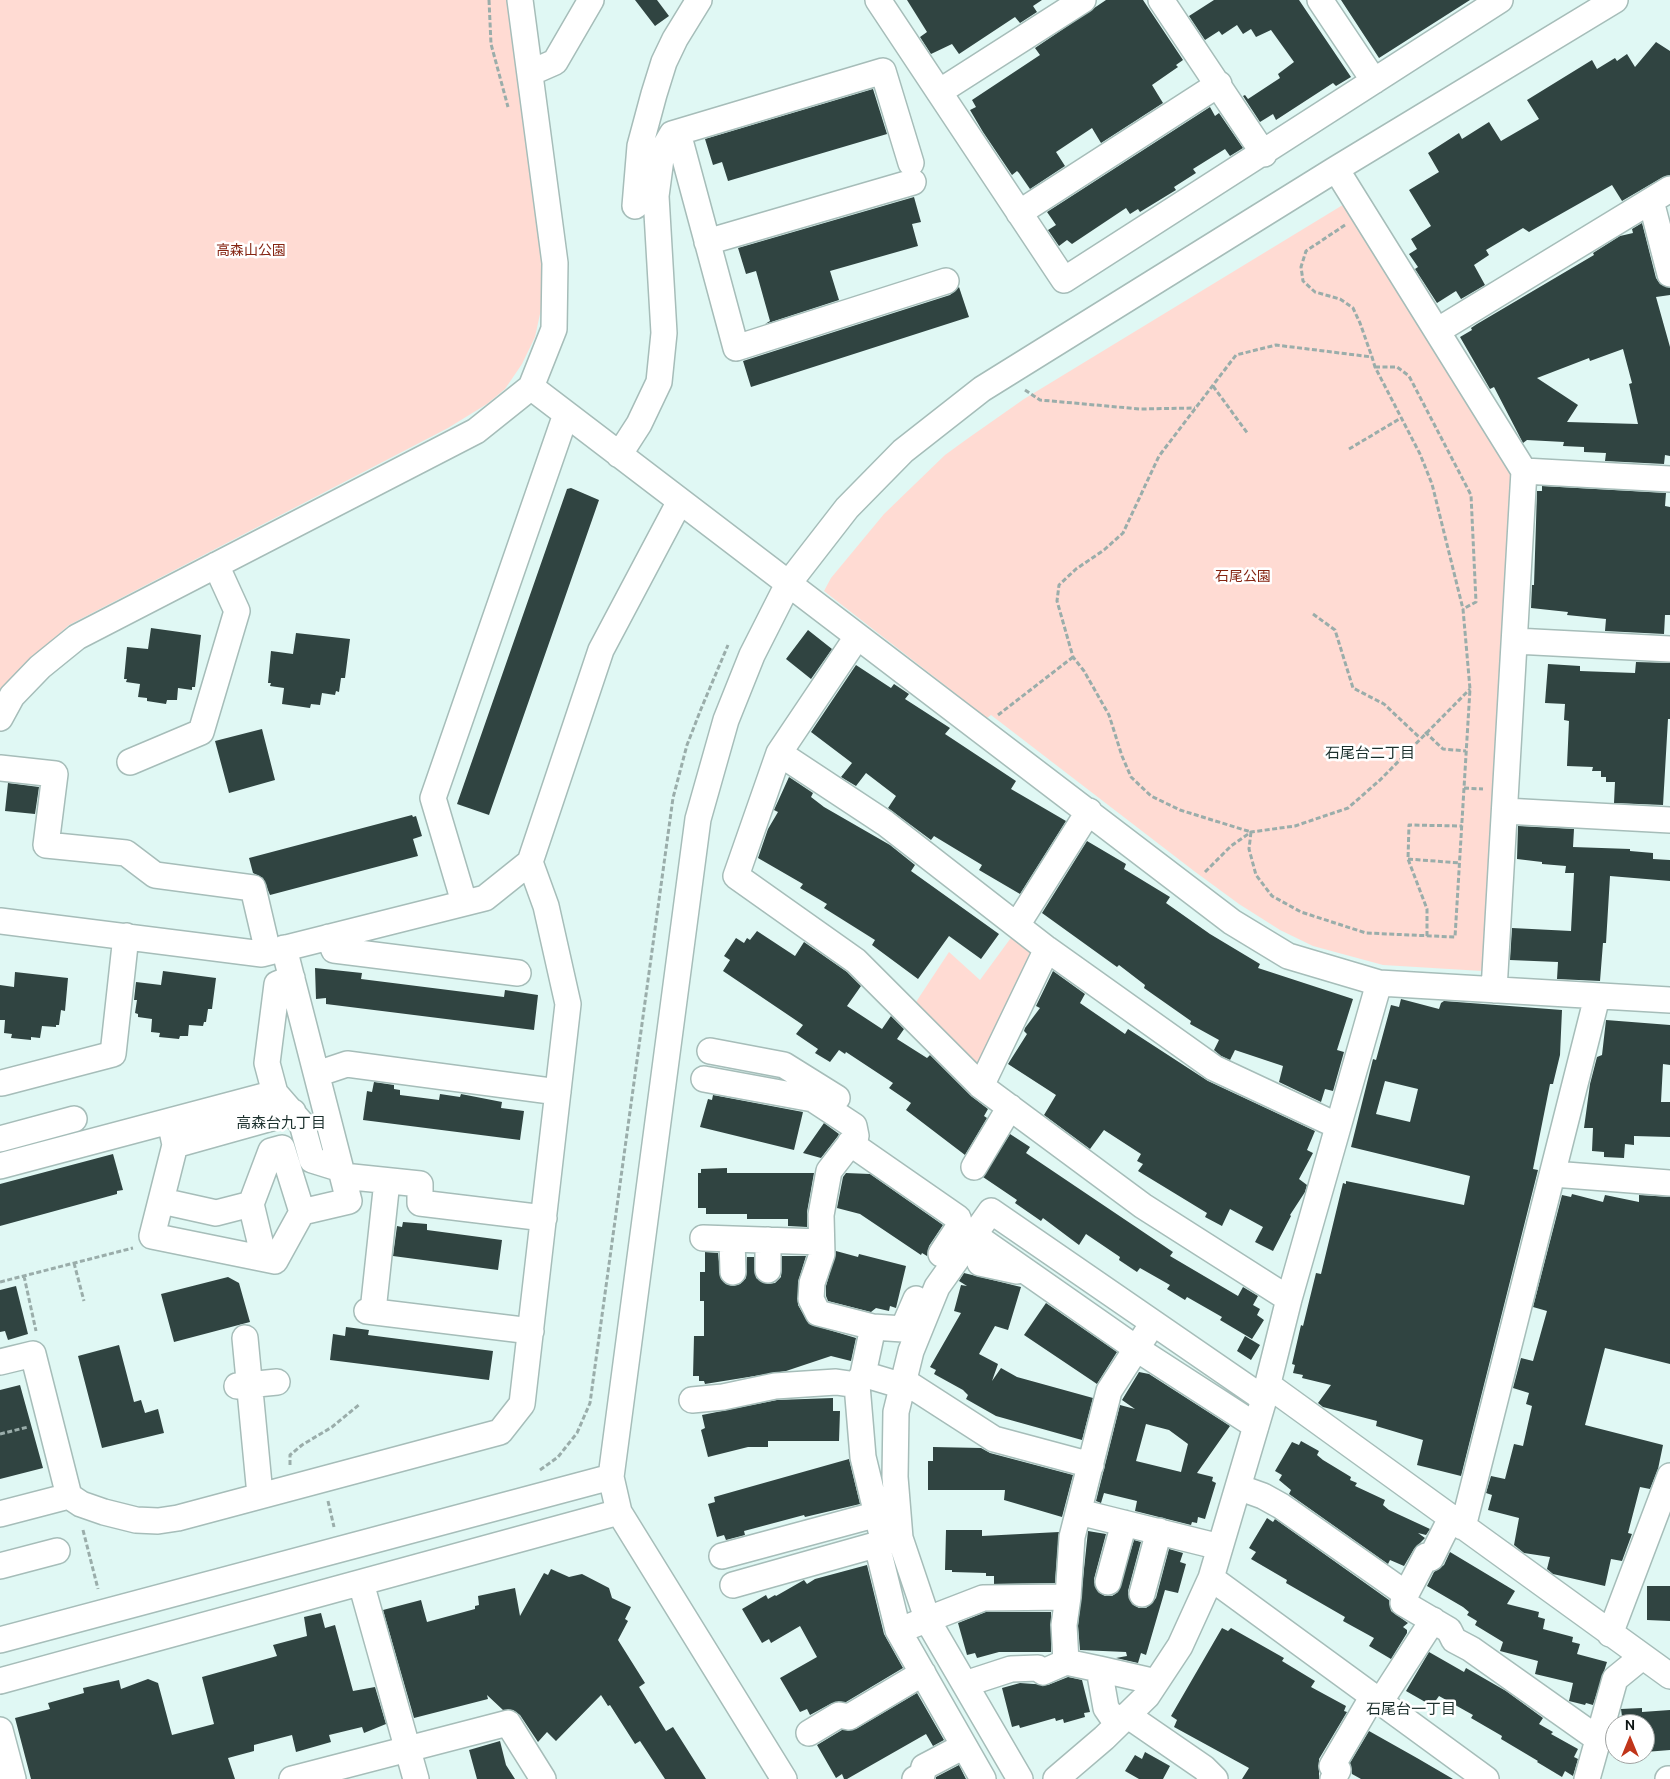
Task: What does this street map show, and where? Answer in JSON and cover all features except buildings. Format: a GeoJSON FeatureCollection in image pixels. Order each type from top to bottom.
{"type":"FeatureCollection","features":[{"type":"Feature","properties":{"kind":"street"},"geometry":{"type":"LineString","coordinates":[[0,718],[12,696],[40,667],[77,637],[476,431],[530,387],[554,328],[555,263],[520,0]]}},
{"type":"Feature","properties":{"kind":"street"},"geometry":{"type":"LineString","coordinates":[[530,73],[555,62],[591,0]]}},
{"type":"Feature","properties":{"kind":"street"},"geometry":{"type":"LineString","coordinates":[[878,0],[1064,280],[1264,154],[1490,3]]}},
{"type":"Feature","properties":{"kind":"street"},"geometry":{"type":"LineString","coordinates":[[939,92],[1083,0]]}},
{"type":"Feature","properties":{"kind":"street"},"geometry":{"type":"LineString","coordinates":[[1161,0],[1219,84],[1264,154]]}},
{"type":"Feature","properties":{"kind":"street"},"geometry":{"type":"LineString","coordinates":[[1320,0],[1374,81]]}},
{"type":"Feature","properties":{"kind":"street"},"geometry":{"type":"LineString","coordinates":[[784,1779],[619,1512],[611,1477],[698,819],[726,720],[752,655],[788,584],[848,508],[903,450],[982,389],[1336,169],[1616,0]]}},
{"type":"Feature","properties":{"kind":"street"},"geometry":{"type":"LineString","coordinates":[[636,206],[637,168],[644,126],[664,62],[689,5]]}},
{"type":"Feature","properties":{"kind":"street"},"geometry":{"type":"LineString","coordinates":[[619,455],[639,424],[659,382],[664,333],[656,196],[662,151],[672,134],[883,71],[912,172],[707,242]]}},
{"type":"Feature","properties":{"kind":"street"},"geometry":{"type":"LineString","coordinates":[[1019,213],[1219,84]]}},
{"type":"Feature","properties":{"kind":"street"},"geometry":{"type":"LineString","coordinates":[[678,133],[736,348],[946,281]]}},
{"type":"Feature","properties":{"kind":"street"},"geometry":{"type":"LineString","coordinates":[[1336,169],[1524,471],[1494,990]]}},
{"type":"Feature","properties":{"kind":"street"},"geometry":{"type":"LineString","coordinates":[[1437,331],[1660,195],[1670,274]]}},
{"type":"Feature","properties":{"kind":"street"},"geometry":{"type":"LineString","coordinates":[[530,387],[857,637],[1089,811],[1232,922],[1288,956],[1379,983],[1670,1000]]}},
{"type":"Feature","properties":{"kind":"street"},"geometry":{"type":"LineString","coordinates":[[464,902],[433,798],[566,414]]}},
{"type":"Feature","properties":{"kind":"street"},"geometry":{"type":"LineString","coordinates":[[1524,471],[1670,479]]}},
{"type":"Feature","properties":{"kind":"street"},"geometry":{"type":"LineString","coordinates":[[0,921],[262,954],[485,898],[530,862],[601,650],[680,501]]}},
{"type":"Feature","properties":{"kind":"street"},"geometry":{"type":"LineString","coordinates":[[130,762],[201,732],[237,611],[216,565]]}},
{"type":"Feature","properties":{"kind":"street"},"geometry":{"type":"LineString","coordinates":[[857,637],[779,753],[736,876],[856,961],[981,1086],[1143,1206],[1289,1299]]}},
{"type":"Feature","properties":{"kind":"street"},"geometry":{"type":"LineString","coordinates":[[1515,641],[1670,649]]}},
{"type":"Feature","properties":{"kind":"street"},"geometry":{"type":"LineString","coordinates":[[779,753],[885,822],[1047,949],[1214,1068],[1338,1126]]}},
{"type":"Feature","properties":{"kind":"street"},"geometry":{"type":"LineString","coordinates":[[0,768],[54,774],[46,845],[126,853],[156,875],[253,888],[276,950],[292,978],[349,1201],[302,1212]]}},
{"type":"Feature","properties":{"kind":"street"},"geometry":{"type":"LineString","coordinates":[[1017,925],[1089,811]]}},
{"type":"Feature","properties":{"kind":"street"},"geometry":{"type":"LineString","coordinates":[[1505,811],[1670,820]]}},
{"type":"Feature","properties":{"kind":"street"},"geometry":{"type":"LineString","coordinates":[[0,1514],[75,1500],[104,1512],[136,1520],[158,1521],[178,1518],[500,1432],[522,1404],[568,1004],[546,906],[530,862]]}},
{"type":"Feature","properties":{"kind":"street"},"geometry":{"type":"LineString","coordinates":[[2,1083],[113,1054],[126,936]]}},
{"type":"Feature","properties":{"kind":"street"},"geometry":{"type":"LineString","coordinates":[[329,937],[334,950],[518,973]]}},
{"type":"Feature","properties":{"kind":"street"},"geometry":{"type":"LineString","coordinates":[[981,1086],[1047,949]]}},
{"type":"Feature","properties":{"kind":"street"},"geometry":{"type":"LineString","coordinates":[[292,978],[277,984],[267,1063],[275,1093],[302,1124],[312,1160],[342,1173],[387,1181],[420,1184],[420,1203],[544,1218]]}},
{"type":"Feature","properties":{"kind":"street"},"geometry":{"type":"LineString","coordinates":[[1056,1779],[1147,1696],[1180,1646],[1211,1578],[1266,1392],[1289,1299],[1379,983]]}},
{"type":"Feature","properties":{"kind":"street"},"geometry":{"type":"LineString","coordinates":[[1597,997],[1553,1174],[1454,1527],[1431,1558],[1426,1556],[1403,1603],[1449,1630],[1454,1640],[1471,1649],[1598,1739]]}},
{"type":"Feature","properties":{"kind":"street"},"geometry":{"type":"LineString","coordinates":[[710,1050],[784,1065],[863,1115],[873,1145],[978,1229],[1027,1272],[1137,1349],[1256,1426]]}},
{"type":"Feature","properties":{"kind":"street"},"geometry":{"type":"LineString","coordinates":[[317,1074],[347,1064],[558,1092]]}},
{"type":"Feature","properties":{"kind":"street"},"geometry":{"type":"LineString","coordinates":[[704,1079],[813,1099],[854,1126],[856,1136],[850,1143],[829,1171],[821,1215],[822,1254],[812,1283],[811,1299],[818,1313],[872,1327],[902,1329],[925,1280],[960,1225],[958,1218],[850,1143]]}},
{"type":"Feature","properties":{"kind":"street"},"geometry":{"type":"LineString","coordinates":[[173,1133],[275,1093]]}},
{"type":"Feature","properties":{"kind":"street"},"geometry":{"type":"LineString","coordinates":[[974,1167],[1010,1107]]}},
{"type":"Feature","properties":{"kind":"street"},"geometry":{"type":"LineString","coordinates":[[0,1166],[293,1112]]}},
{"type":"Feature","properties":{"kind":"street"},"geometry":{"type":"LineString","coordinates":[[0,1139],[74,1119]]}},
{"type":"Feature","properties":{"kind":"street"},"geometry":{"type":"LineString","coordinates":[[173,1133],[162,1201],[152,1236],[275,1261],[302,1212],[282,1148],[271,1150],[251,1204],[264,1258]]}},
{"type":"Feature","properties":{"kind":"street"},"geometry":{"type":"LineString","coordinates":[[1553,1174],[1670,1183]]}},
{"type":"Feature","properties":{"kind":"street"},"geometry":{"type":"LineString","coordinates":[[387,1181],[370,1311],[530,1331]]}},
{"type":"Feature","properties":{"kind":"street"},"geometry":{"type":"LineString","coordinates":[[162,1201],[216,1213],[251,1204]]}},
{"type":"Feature","properties":{"kind":"street"},"geometry":{"type":"LineString","coordinates":[[983,1779],[898,1630],[887,1542],[895,1468],[896,1412],[911,1351],[937,1287],[991,1211],[1153,1322],[1266,1392],[1454,1527],[1670,1676]]}},
{"type":"Feature","properties":{"kind":"street"},"geometry":{"type":"LineString","coordinates":[[700,1240],[735,1233],[768,1240],[821,1242]]}},
{"type":"Feature","properties":{"kind":"street"},"geometry":{"type":"LineString","coordinates":[[733,1272],[735,1233]]}},
{"type":"Feature","properties":{"kind":"street"},"geometry":{"type":"LineString","coordinates":[[768,1240],[768,1270]]}},
{"type":"Feature","properties":{"kind":"street"},"geometry":{"type":"LineString","coordinates":[[980,1263],[1027,1272]]}},
{"type":"Feature","properties":{"kind":"street"},"geometry":{"type":"LineString","coordinates":[[1066,1662],[1064,1625],[1072,1538],[1109,1391],[1153,1322]]}},
{"type":"Feature","properties":{"kind":"street"},"geometry":{"type":"LineString","coordinates":[[872,1327],[860,1379],[863,1457],[887,1542],[928,1621],[1020,1779]]}},
{"type":"Feature","properties":{"kind":"street"},"geometry":{"type":"LineString","coordinates":[[245,1338],[243,1385],[260,1495]]}},
{"type":"Feature","properties":{"kind":"street"},"geometry":{"type":"LineString","coordinates":[[0,1362],[33,1354],[50,1421],[75,1500]]}},
{"type":"Feature","properties":{"kind":"street"},"geometry":{"type":"LineString","coordinates":[[692,1400],[723,1397],[775,1386],[860,1379],[903,1384],[994,1439],[1091,1465]]}},
{"type":"Feature","properties":{"kind":"street"},"geometry":{"type":"LineString","coordinates":[[243,1385],[277,1382]]}},
{"type":"Feature","properties":{"kind":"street"},"geometry":{"type":"LineString","coordinates":[[1610,1634],[1670,1476]]}},
{"type":"Feature","properties":{"kind":"street"},"geometry":{"type":"LineString","coordinates":[[0,1640],[611,1477]]}},
{"type":"Feature","properties":{"kind":"street"},"geometry":{"type":"LineString","coordinates":[[1238,1487],[1263,1496],[1281,1506],[1406,1594]]}},
{"type":"Feature","properties":{"kind":"street"},"geometry":{"type":"LineString","coordinates":[[0,1681],[619,1512]]}},
{"type":"Feature","properties":{"kind":"street"},"geometry":{"type":"LineString","coordinates":[[1079,1512],[1220,1547]]}},
{"type":"Feature","properties":{"kind":"street"},"geometry":{"type":"LineString","coordinates":[[722,1556],[878,1514]]}},
{"type":"Feature","properties":{"kind":"street"},"geometry":{"type":"LineString","coordinates":[[1108,1582],[1124,1523]]}},
{"type":"Feature","properties":{"kind":"street"},"geometry":{"type":"LineString","coordinates":[[1142,1594],[1159,1532]]}},
{"type":"Feature","properties":{"kind":"street"},"geometry":{"type":"LineString","coordinates":[[733,1585],[887,1542]]}},
{"type":"Feature","properties":{"kind":"street"},"geometry":{"type":"LineString","coordinates":[[0,1566],[57,1551]]}},
{"type":"Feature","properties":{"kind":"street"},"geometry":{"type":"LineString","coordinates":[[1211,1578],[1486,1779]]}},
{"type":"Feature","properties":{"kind":"street"},"geometry":{"type":"LineString","coordinates":[[361,1583],[406,1749],[416,1779]]}},
{"type":"Feature","properties":{"kind":"street"},"geometry":{"type":"LineString","coordinates":[[898,1630],[928,1621],[983,1598],[1068,1597]]}},
{"type":"Feature","properties":{"kind":"street"},"geometry":{"type":"LineString","coordinates":[[1333,1779],[1338,1770],[1332,1766],[1433,1620]]}},
{"type":"Feature","properties":{"kind":"street"},"geometry":{"type":"LineString","coordinates":[[1587,1779],[1615,1679],[1642,1657]]}},
{"type":"Feature","properties":{"kind":"street"},"geometry":{"type":"LineString","coordinates":[[965,1684],[1010,1669],[1038,1668],[1043,1672],[1066,1662],[1156,1682]]}},
{"type":"Feature","properties":{"kind":"street"},"geometry":{"type":"LineString","coordinates":[[1099,1669],[1106,1708],[1122,1720],[1204,1768],[1215,1779]]}},
{"type":"Feature","properties":{"kind":"street"},"geometry":{"type":"LineString","coordinates":[[809,1733],[839,1715],[849,1717],[923,1673]]}},
{"type":"Feature","properties":{"kind":"street"},"geometry":{"type":"LineString","coordinates":[[292,1779],[508,1723],[543,1779]]}},
{"type":"Feature","properties":{"kind":"street"},"geometry":{"type":"LineString","coordinates":[[0,1730],[12,1779]]}},
{"type":"Feature","properties":{"kind":"street"},"geometry":{"type":"LineString","coordinates":[[915,1779],[922,1775],[924,1767],[964,1746]]}},
{"type":"Feature","properties":{"kind":"path"},"geometry":{"type":"LineString","coordinates":[[488,0],[491,44],[509,110]]}},
{"type":"Feature","properties":{"kind":"path"},"geometry":{"type":"LineString","coordinates":[[1251,832],[1249,849],[1256,875],[1272,896],[1302,912],[1366,933],[1455,938],[1470,689],[1463,609],[1432,484],[1420,454],[1375,367],[1354,308],[1340,299],[1315,292],[1303,281],[1301,267],[1306,251],[1343,226],[1364,216]]}},
{"type":"Feature","properties":{"kind":"path"},"geometry":{"type":"LineString","coordinates":[[1372,357],[1276,345],[1236,355],[1159,456],[1122,533],[1104,550],[1076,569],[1059,585],[1057,601],[1073,657],[1084,671],[1109,716],[1131,777],[1151,796],[1180,810],[1251,832],[1295,826],[1348,808],[1380,780],[1425,732],[1470,689]]}},
{"type":"Feature","properties":{"kind":"path"},"geometry":{"type":"LineString","coordinates":[[1375,367],[1397,367],[1409,376],[1471,495],[1476,602],[1463,609]]}},
{"type":"Feature","properties":{"kind":"path"},"geometry":{"type":"LineString","coordinates":[[1004,375],[1040,400],[1140,410],[1196,408]]}},
{"type":"Feature","properties":{"kind":"path"},"geometry":{"type":"LineString","coordinates":[[1213,386],[1248,434]]}},
{"type":"Feature","properties":{"kind":"path"},"geometry":{"type":"LineString","coordinates":[[1349,449],[1401,418]]}},
{"type":"Feature","properties":{"kind":"path"},"geometry":{"type":"LineString","coordinates":[[1313,614],[1334,630],[1353,688],[1384,704],[1420,738]]}},
{"type":"Feature","properties":{"kind":"path"},"geometry":{"type":"LineString","coordinates":[[980,730],[1030,688],[1073,657]]}},
{"type":"Feature","properties":{"kind":"path"},"geometry":{"type":"LineString","coordinates":[[1425,732],[1443,749],[1466,751]]}},
{"type":"Feature","properties":{"kind":"path"},"geometry":{"type":"LineString","coordinates":[[1427,936],[1427,909],[1408,859],[1409,825],[1462,826]]}},
{"type":"Feature","properties":{"kind":"path"},"geometry":{"type":"LineString","coordinates":[[1191,890],[1231,846],[1251,832]]}},
{"type":"Feature","properties":{"kind":"path"},"geometry":{"type":"LineString","coordinates":[[1408,859],[1460,863]]}},
{"type":"Feature","properties":{"kind":"path"},"geometry":{"type":"LineString","coordinates":[[0,1282],[141,1246],[152,1236]]}},
{"type":"Feature","properties":{"kind":"path"},"geometry":{"type":"LineString","coordinates":[[74,1263],[84,1300]]}},
{"type":"Feature","properties":{"kind":"path"},"geometry":{"type":"LineString","coordinates":[[290,1469],[290,1455],[332,1427],[360,1404]]}},
{"type":"Feature","properties":{"kind":"path"},"geometry":{"type":"LineString","coordinates":[[0,1434],[50,1421]]}},
{"type":"Feature","properties":{"kind":"path"},"geometry":{"type":"LineString","coordinates":[[322,1479],[335,1531]]}},
{"type":"Feature","properties":{"kind":"path"},"geometry":{"type":"LineString","coordinates":[[75,1500],[99,1593]]}},
{"type":"Feature","properties":{"kind":"green space","name":"高森山公園"},"geometry":{"type":"Polygon","coordinates":[[[0,0],[507,0],[543,264],[543,300],[535,337],[522,364],[505,389],[487,404],[448,428],[69,625],[28,661],[0,694],[0,0]]]}},
{"type":"Feature","properties":{"kind":"green space","name":"石尾公園"},"geometry":{"type":"Polygon","coordinates":[[[1346,203],[1510,468],[1513,479],[1485,969],[1482,971],[1383,965],[1313,946],[1280,930],[1239,904],[1194,871],[991,715],[987,718],[824,591],[831,578],[884,514],[945,455],[1024,399],[1346,203]]]}},
{"type":"Feature","properties":{"kind":"green space"},"geometry":{"type":"Polygon","coordinates":[[[1013,935],[1037,954],[981,1068],[916,1002],[949,952],[980,980],[1013,935]]]}},
{"type":"Feature","properties":{"kind":"district","name":"石尾台二丁目"},"geometry":{"type":"Point","coordinates":[1370,753]}},
{"type":"Feature","properties":{"kind":"district","name":"高森台九丁目"},"geometry":{"type":"Point","coordinates":[281,1123]}},
{"type":"Feature","properties":{"kind":"district","name":"石尾台一丁目"},"geometry":{"type":"Point","coordinates":[1411,1709]}}]}
